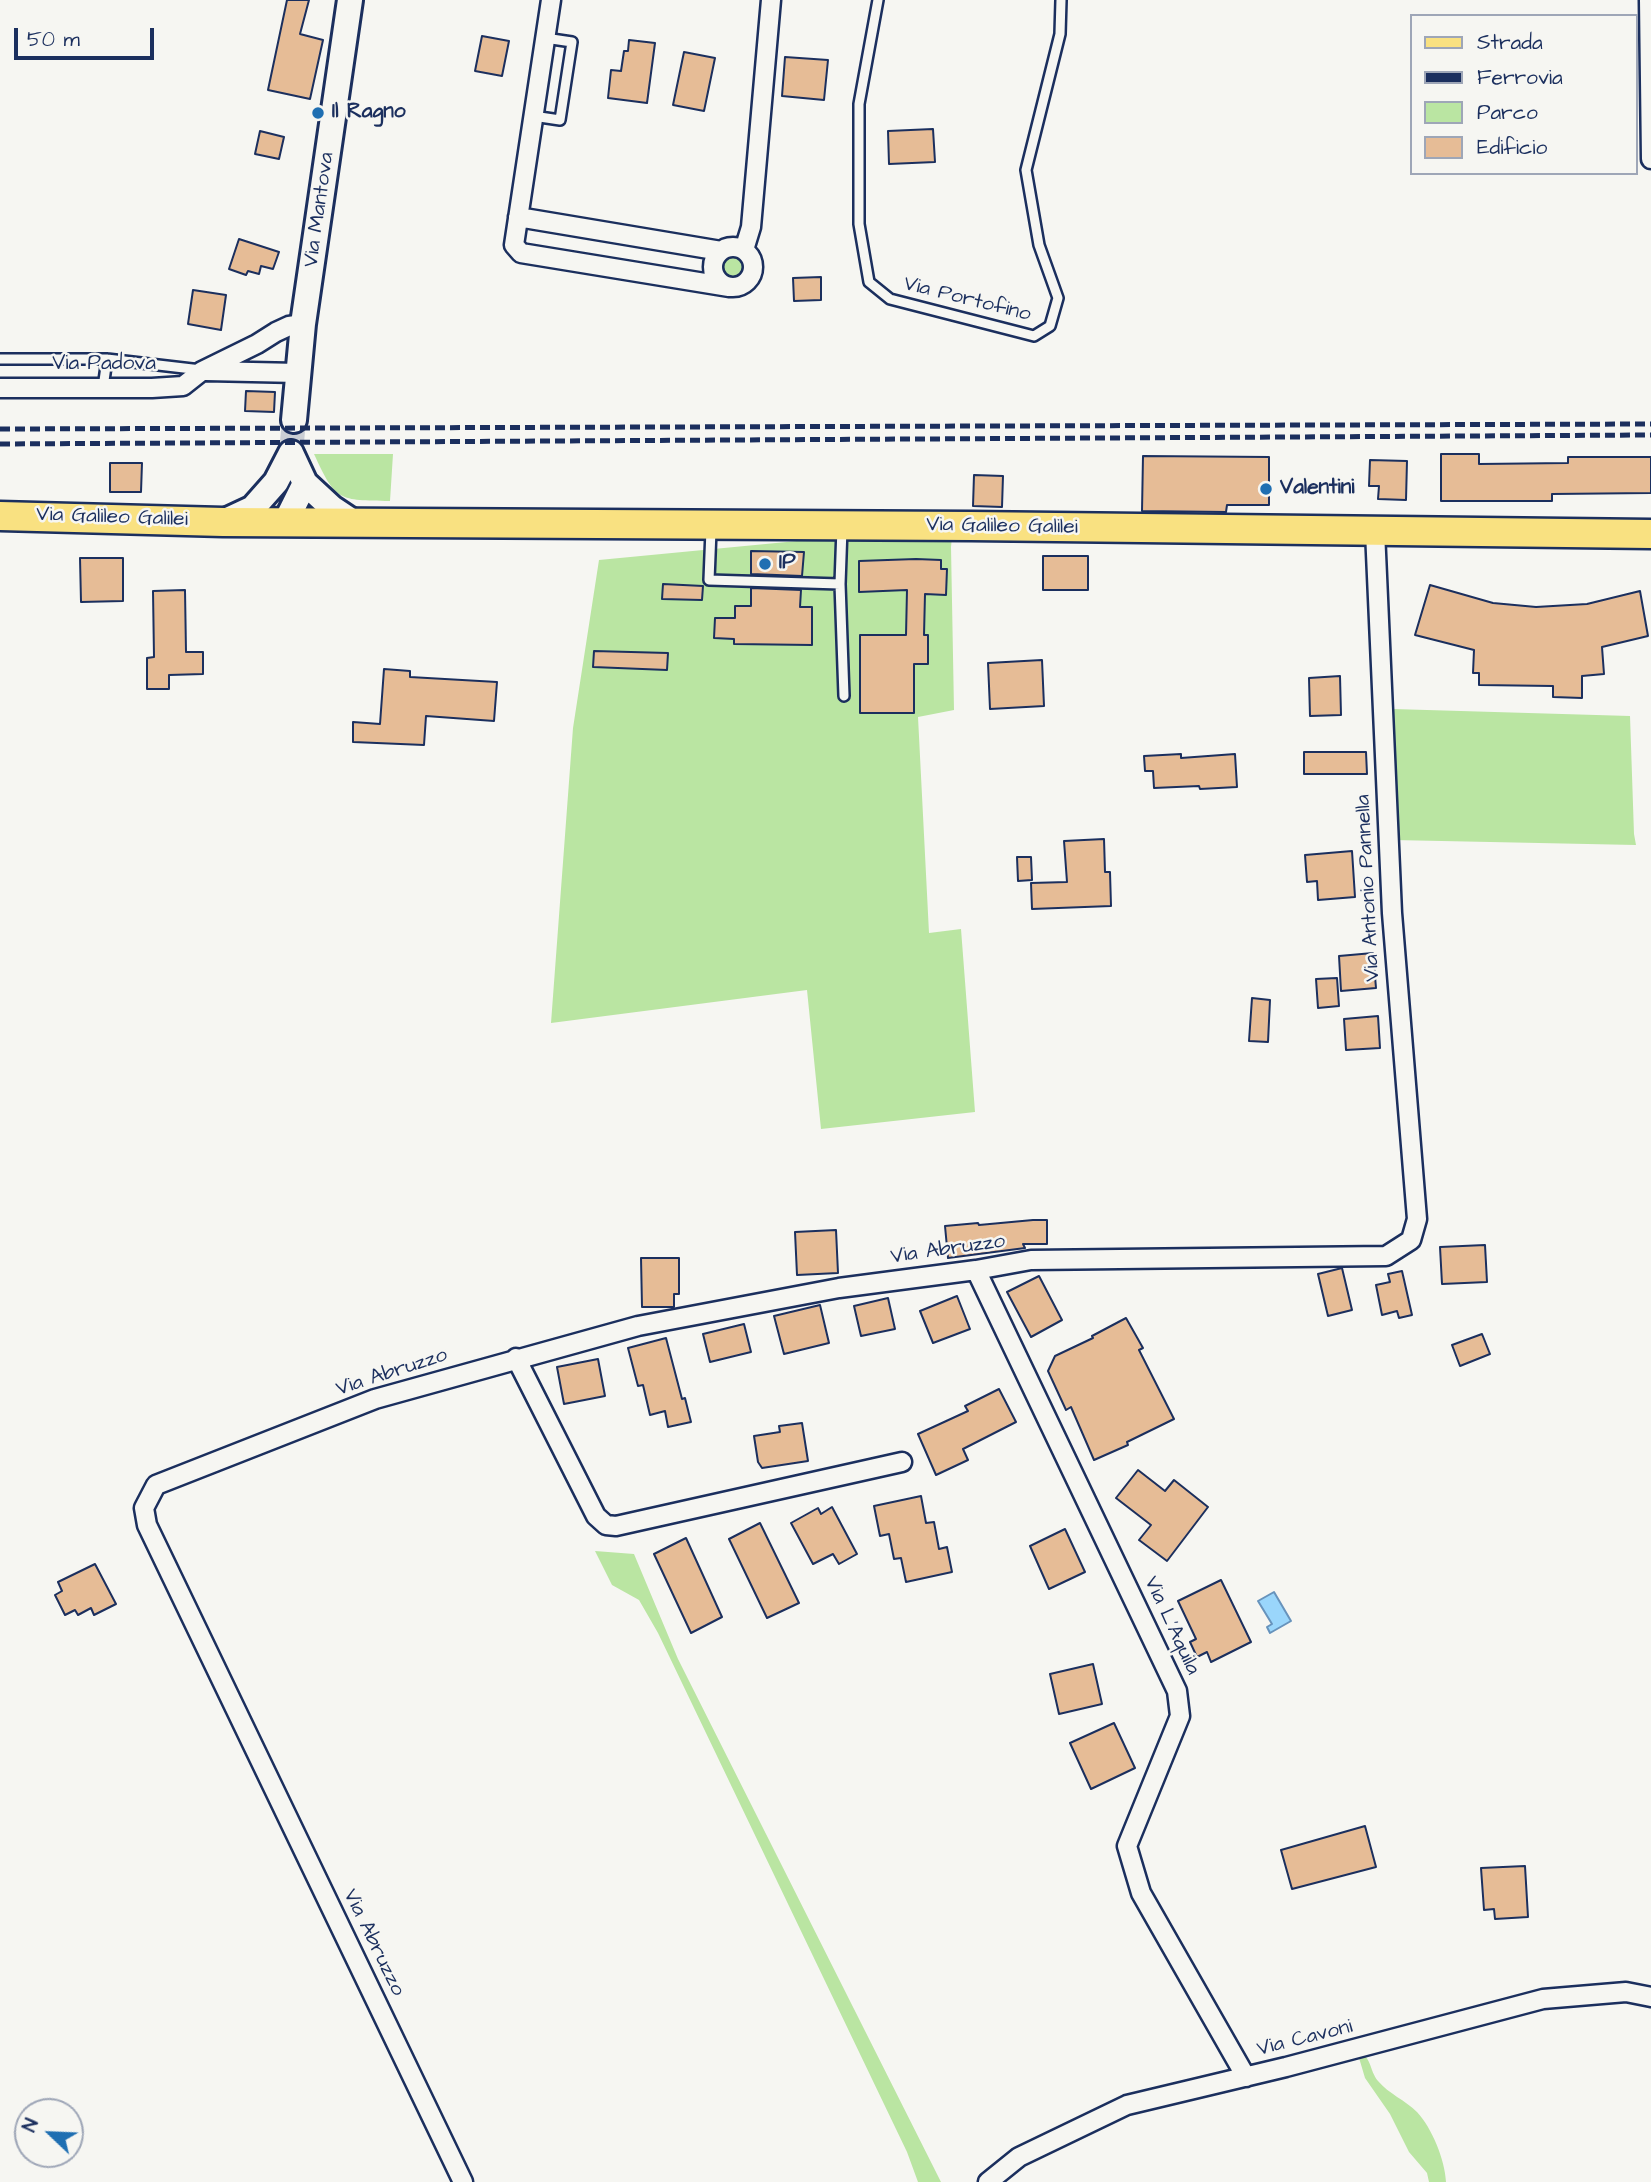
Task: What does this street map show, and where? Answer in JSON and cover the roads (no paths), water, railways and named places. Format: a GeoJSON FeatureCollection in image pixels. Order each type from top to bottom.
{"type":"FeatureCollection","features":[{"type":"Feature","properties":{"kind":"main road","name":"Via Galileo Galilei"},"geometry":{"type":"LineString","coordinates":[[0,516],[223,522],[842,525],[1651,534]]}},
{"type":"Feature","properties":{"kind":"street","name":"Via Mantova"},"geometry":{"type":"LineString","coordinates":[[294,420],[303,324],[350,0]]}},
{"type":"Feature","properties":{"kind":"street"},"geometry":{"type":"LineString","coordinates":[[518,218],[721,251],[733,247],[744,250],[752,261],[752,274],[744,284],[729,287],[521,253],[514,245],[533,116],[551,0]]}},
{"type":"Feature","properties":{"kind":"street"},"geometry":{"type":"LineString","coordinates":[[744,250],[751,227],[771,0]]}},
{"type":"Feature","properties":{"kind":"street"},"geometry":{"type":"LineString","coordinates":[[1649,0],[1651,159]]}},
{"type":"Feature","properties":{"kind":"street"},"geometry":{"type":"LineString","coordinates":[[721,251],[714,260],[713,273],[720,283],[729,287]]}},
{"type":"Feature","properties":{"kind":"street","name":"Via Padova"},"geometry":{"type":"LineString","coordinates":[[0,388],[183,386],[202,371],[276,332],[303,324]]}},
{"type":"Feature","properties":{"kind":"street","name":"Via Padova"},"geometry":{"type":"LineString","coordinates":[[202,371],[298,373]]}},
{"type":"Feature","properties":{"kind":"street"},"geometry":{"type":"LineString","coordinates":[[223,522],[253,508],[276,482],[290,453],[304,483],[332,508],[353,522]]}},
{"type":"Feature","properties":{"kind":"street"},"geometry":{"type":"LineString","coordinates":[[276,482],[286,521]]}},
{"type":"Feature","properties":{"kind":"street"},"geometry":{"type":"LineString","coordinates":[[286,521],[304,483]]}},
{"type":"Feature","properties":{"kind":"street","name":"Via Antonio Pannella"},"geometry":{"type":"LineString","coordinates":[[1375,531],[1392,913],[1417,1219],[1411,1240]]}},
{"type":"Feature","properties":{"kind":"street","name":"Via Abruzzo"},"geometry":{"type":"LineString","coordinates":[[463,2182],[147,1525],[144,1508],[156,1485],[375,1399],[638,1326],[839,1288],[1031,1261],[1386,1256],[1411,1240]]}},
{"type":"Feature","properties":{"kind":"street","name":"Via L'Aquila"},"geometry":{"type":"LineString","coordinates":[[976,1270],[1177,1691],[1180,1716],[1127,1846],[1142,1893],[1246,2077]]}},
{"type":"Feature","properties":{"kind":"street"},"geometry":{"type":"LineString","coordinates":[[516,1359],[596,1516],[606,1525],[616,1526],[902,1462]]}},
{"type":"Feature","properties":{"kind":"street","name":"Via Cavoni"},"geometry":{"type":"LineString","coordinates":[[988,2182],[1019,2157],[1127,2105],[1246,2077],[1544,1999],[1626,1992],[1651,1997]]}},
{"type":"Feature","properties":{"kind":"lane","name":"Via Portofino"},"geometry":{"type":"LineString","coordinates":[[878,0],[859,104],[859,224],[869,282],[890,299],[1034,336],[1050,326],[1058,298],[1040,245],[1026,170],[1060,34],[1061,0]]}},
{"type":"Feature","properties":{"kind":"lane"},"geometry":{"type":"LineString","coordinates":[[533,116],[560,121],[572,42],[545,38]]}},
{"type":"Feature","properties":{"kind":"lane"},"geometry":{"type":"LineString","coordinates":[[0,359],[107,359],[202,371]]}},
{"type":"Feature","properties":{"kind":"lane"},"geometry":{"type":"LineString","coordinates":[[103,388],[107,359]]}},
{"type":"Feature","properties":{"kind":"lane"},"geometry":{"type":"LineString","coordinates":[[711,524],[709,580],[840,584]]}},
{"type":"Feature","properties":{"kind":"lane"},"geometry":{"type":"LineString","coordinates":[[842,525],[840,584],[844,696]]}},
{"type":"Feature","properties":{"kind":"water"},"geometry":{"type":"Polygon","coordinates":[[[1274,1592],[1291,1621],[1270,1633],[1267,1627],[1272,1624],[1258,1601],[1274,1592]]]}},
{"type":"Feature","properties":{"kind":"tunnel"},"geometry":{"type":"LineString","coordinates":[[291,453],[294,420]]}},
{"type":"Feature","properties":{"kind":"railway"},"geometry":{"type":"LineString","coordinates":[[0,429],[1651,424]]}},
{"type":"Feature","properties":{"kind":"railway"},"geometry":{"type":"LineString","coordinates":[[0,444],[1651,435]]}},
{"type":"Feature","properties":{"kind":"place","name":"Il Ragno"},"geometry":{"type":"Point","coordinates":[318,113]}},
{"type":"Feature","properties":{"kind":"place","name":"Valentini"},"geometry":{"type":"Point","coordinates":[1266,489]}},
{"type":"Feature","properties":{"kind":"place","name":"IP"},"geometry":{"type":"Point","coordinates":[765,564]}}]}
